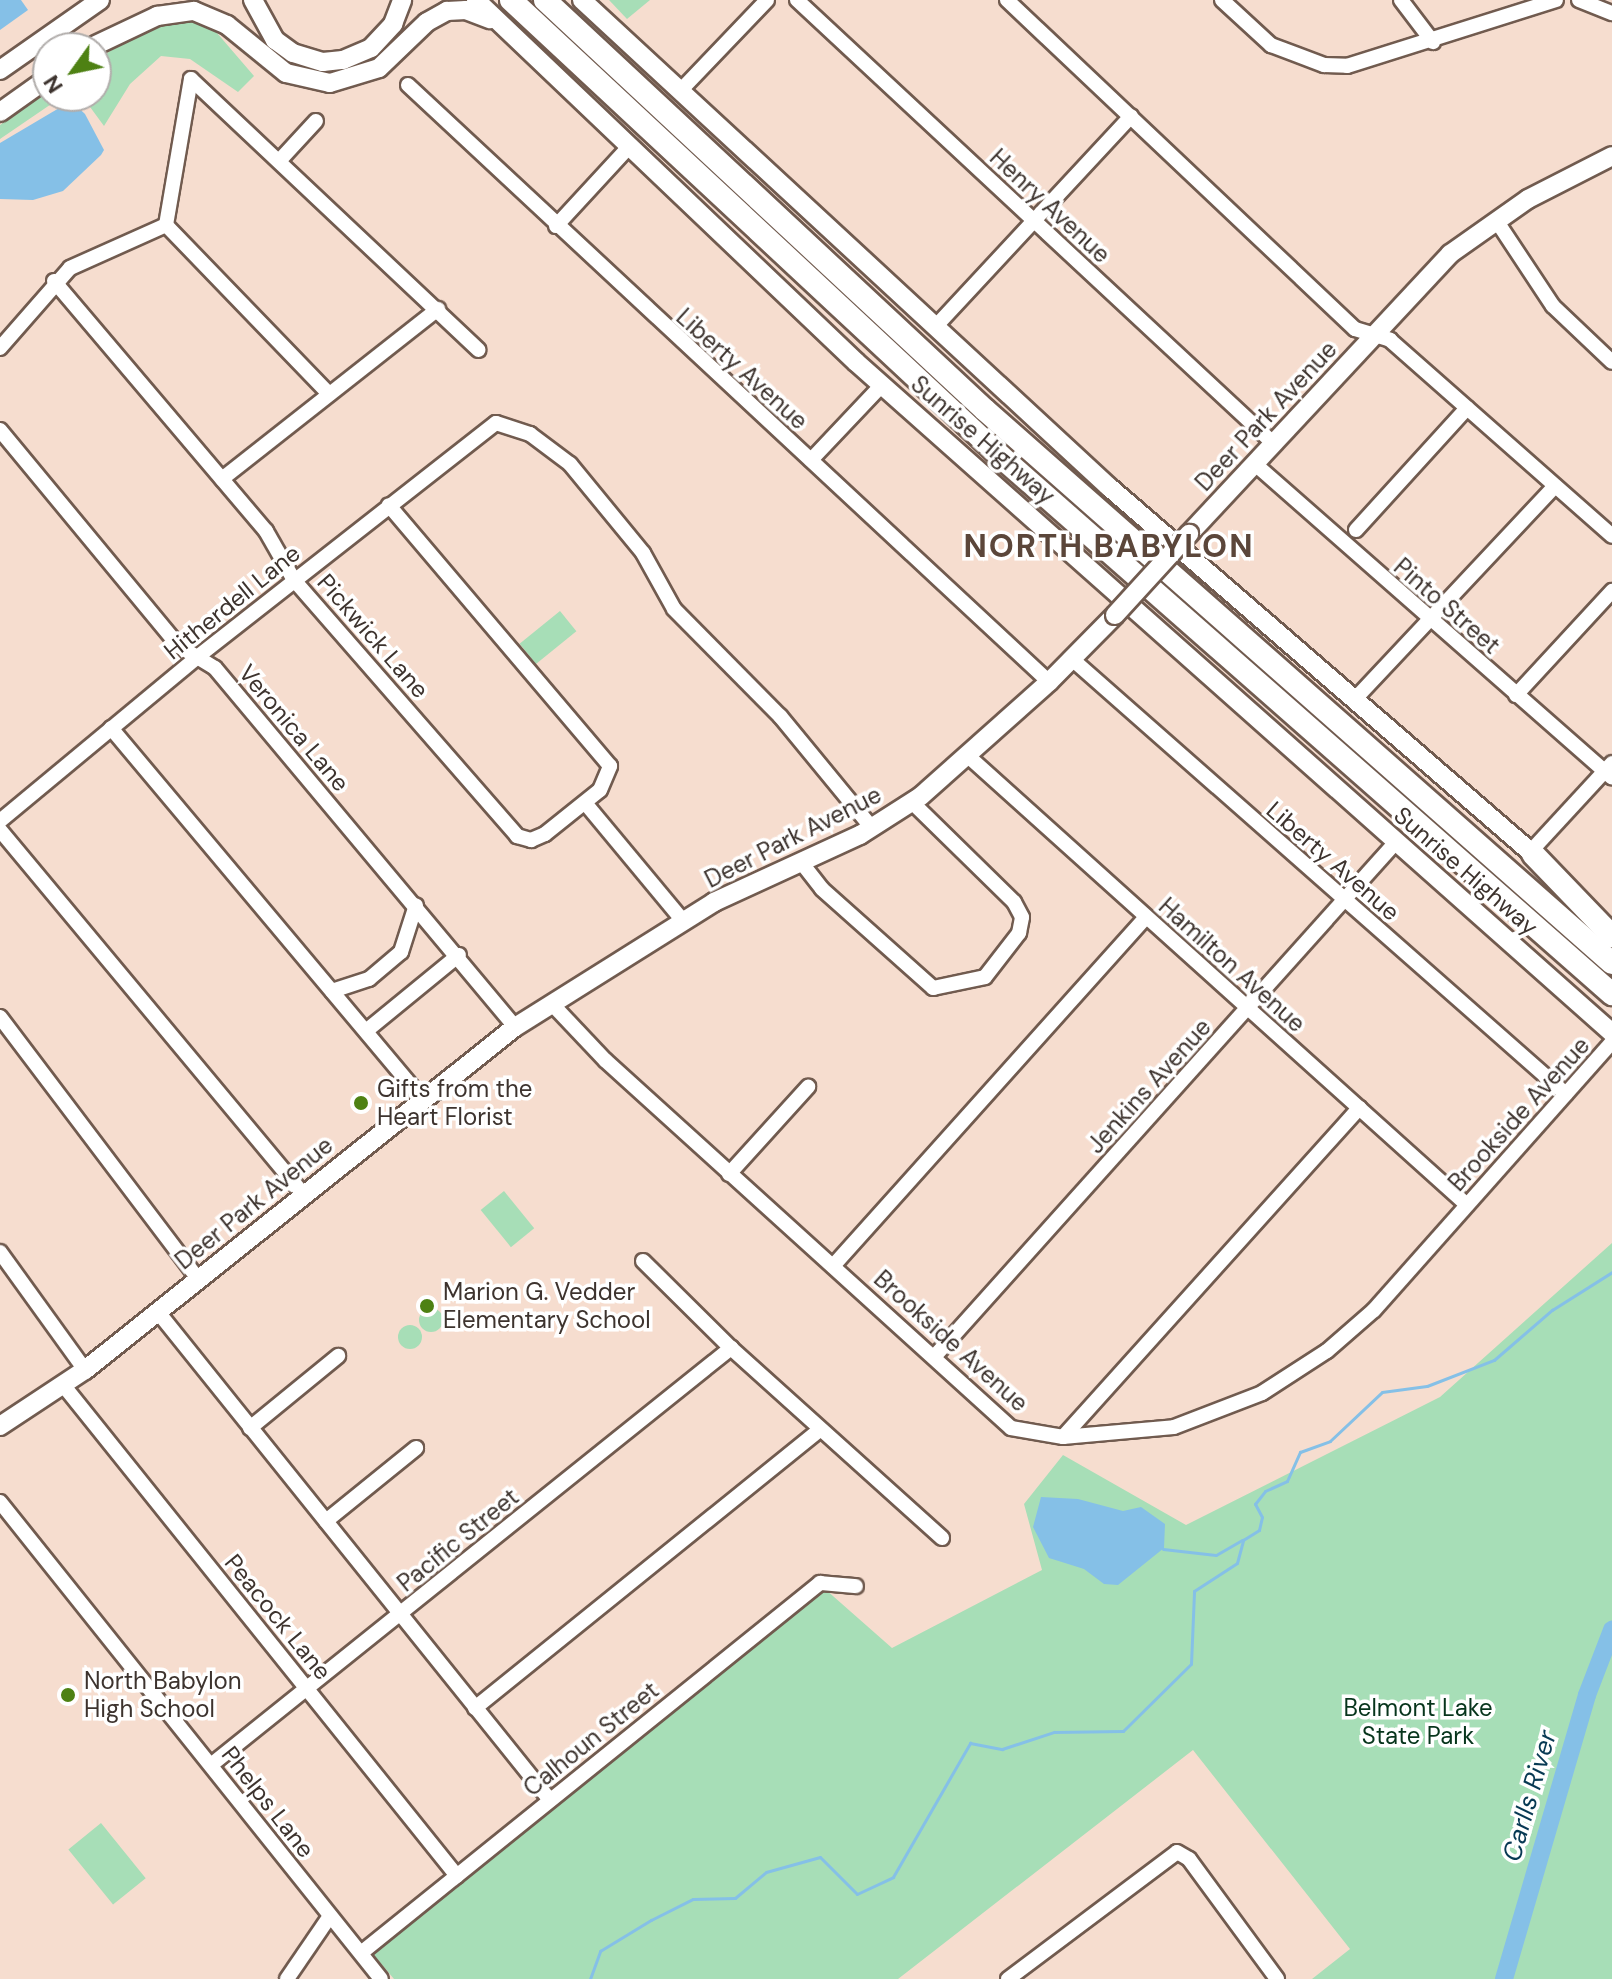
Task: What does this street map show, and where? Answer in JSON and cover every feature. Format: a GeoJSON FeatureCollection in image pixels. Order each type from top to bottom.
{"type":"FeatureCollection","features":[{"type":"Feature","properties":{"kind":"highway","name":"Sunrise Highway"},"geometry":{"type":"LineString","coordinates":[[511,0],[1007,462],[1612,994]]}},
{"type":"Feature","properties":{"kind":"highway","name":"Sunrise Highway"},"geometry":{"type":"LineString","coordinates":[[545,0],[1031,452],[1612,963]]}},
{"type":"Feature","properties":{"kind":"highway"},"geometry":{"type":"LineString","coordinates":[[1531,853],[1612,936]]}},
{"type":"Feature","properties":{"kind":"main road"},"geometry":{"type":"LineString","coordinates":[[16,59],[83,0]]}},
{"type":"Feature","properties":{"kind":"main road"},"geometry":{"type":"LineString","coordinates":[[0,70],[100,0]]}},
{"type":"Feature","properties":{"kind":"main road"},"geometry":{"type":"LineString","coordinates":[[112,33],[160,0]]}},
{"type":"Feature","properties":{"kind":"main road"},"geometry":{"type":"LineString","coordinates":[[253,0],[275,40],[293,53],[323,62],[352,57],[380,41],[402,0]]}},
{"type":"Feature","properties":{"kind":"main road","name":"Sunrise Highway"},"geometry":{"type":"LineString","coordinates":[[476,0],[628,148],[882,385],[1612,1033]]}},
{"type":"Feature","properties":{"kind":"main road","name":"Sunrise Highway"},"geometry":{"type":"LineString","coordinates":[[583,0],[1099,477],[1612,921]]}},
{"type":"Feature","properties":{"kind":"main road"},"geometry":{"type":"LineString","coordinates":[[112,37],[157,16],[194,11],[227,25],[286,73],[330,83],[379,68],[427,22],[447,11],[478,13],[506,28]]}},
{"type":"Feature","properties":{"kind":"main road"},"geometry":{"type":"LineString","coordinates":[[0,112],[32,89]]}},
{"type":"Feature","properties":{"kind":"main road","name":"Deer Park Avenue"},"geometry":{"type":"LineString","coordinates":[[0,1426],[85,1370],[422,1098],[515,1027],[683,921],[872,828],[912,802],[968,756],[1072,659],[1450,254],[1496,220],[1581,168],[1612,156]]}},
{"type":"Feature","properties":{"kind":"street"},"geometry":{"type":"LineString","coordinates":[[682,89],[767,0]]}},
{"type":"Feature","properties":{"kind":"street","name":"Henry Avenue"},"geometry":{"type":"LineString","coordinates":[[797,0],[1274,444]]}},
{"type":"Feature","properties":{"kind":"street"},"geometry":{"type":"LineString","coordinates":[[1007,0],[1355,329],[1390,340],[1612,536]]}},
{"type":"Feature","properties":{"kind":"street"},"geometry":{"type":"LineString","coordinates":[[1222,0],[1271,45],[1324,65],[1374,62],[1556,0]]}},
{"type":"Feature","properties":{"kind":"street"},"geometry":{"type":"LineString","coordinates":[[1401,0],[1433,42]]}},
{"type":"Feature","properties":{"kind":"street"},"geometry":{"type":"LineString","coordinates":[[1579,0],[1612,13]]}},
{"type":"Feature","properties":{"kind":"street"},"geometry":{"type":"LineString","coordinates":[[166,225],[191,79],[479,350]]}},
{"type":"Feature","properties":{"kind":"street","name":"Liberty Avenue"},"geometry":{"type":"LineString","coordinates":[[408,85],[1049,682]]}},
{"type":"Feature","properties":{"kind":"street"},"geometry":{"type":"LineString","coordinates":[[937,325],[1131,116]]}},
{"type":"Feature","properties":{"kind":"street"},"geometry":{"type":"LineString","coordinates":[[280,160],[316,121]]}},
{"type":"Feature","properties":{"kind":"street"},"geometry":{"type":"LineString","coordinates":[[556,226],[628,148]]}},
{"type":"Feature","properties":{"kind":"street"},"geometry":{"type":"LineString","coordinates":[[1496,220],[1553,306],[1612,362]]}},
{"type":"Feature","properties":{"kind":"street"},"geometry":{"type":"LineString","coordinates":[[0,348],[54,281],[70,268],[166,225]]}},
{"type":"Feature","properties":{"kind":"street"},"geometry":{"type":"LineString","coordinates":[[166,225],[329,394]]}},
{"type":"Feature","properties":{"kind":"street","name":"Pickwick Lane"},"geometry":{"type":"LineString","coordinates":[[54,281],[266,531],[294,580],[517,836],[531,840],[545,834],[586,804]]}},
{"type":"Feature","properties":{"kind":"street"},"geometry":{"type":"LineString","coordinates":[[222,479],[438,309]]}},
{"type":"Feature","properties":{"kind":"street"},"geometry":{"type":"LineString","coordinates":[[811,460],[882,385]]}},
{"type":"Feature","properties":{"kind":"street"},"geometry":{"type":"LineString","coordinates":[[1356,530],[1467,408]]}},
{"type":"Feature","properties":{"kind":"street","name":"Hitherdell Lane"},"geometry":{"type":"LineString","coordinates":[[0,821],[196,658],[496,423],[530,434],[570,464],[643,553],[660,592],[681,618],[786,722],[872,828]]}},
{"type":"Feature","properties":{"kind":"street","name":"Veronica Lane"},"geometry":{"type":"LineString","coordinates":[[0,430],[179,646],[215,668],[459,955],[515,1027]]}},
{"type":"Feature","properties":{"kind":"street","name":"Pinto Street"},"geometry":{"type":"LineString","coordinates":[[1255,464],[1429,620],[1609,771]]}},
{"type":"Feature","properties":{"kind":"street"},"geometry":{"type":"LineString","coordinates":[[1355,699],[1555,486]]}},
{"type":"Feature","properties":{"kind":"street"},"geometry":{"type":"LineString","coordinates":[[389,505],[602,750],[610,766],[607,780],[586,804],[683,921]]}},
{"type":"Feature","properties":{"kind":"street"},"geometry":{"type":"LineString","coordinates":[[1516,695],[1612,591]]}},
{"type":"Feature","properties":{"kind":"street","name":"Liberty Avenue"},"geometry":{"type":"LineString","coordinates":[[1072,659],[1566,1094]]}},
{"type":"Feature","properties":{"kind":"street"},"geometry":{"type":"LineString","coordinates":[[111,728],[422,1098]]}},
{"type":"Feature","properties":{"kind":"street","name":"Hamilton Avenue"},"geometry":{"type":"LineString","coordinates":[[968,756],[1467,1205]]}},
{"type":"Feature","properties":{"kind":"street"},"geometry":{"type":"LineString","coordinates":[[1531,853],[1609,771]]}},
{"type":"Feature","properties":{"kind":"street"},"geometry":{"type":"LineString","coordinates":[[801,862],[822,889],[924,982],[943,989],[985,977],[1019,933],[1022,917],[1014,902],[912,802]]}},
{"type":"Feature","properties":{"kind":"street"},"geometry":{"type":"LineString","coordinates":[[0,830],[303,1194]]}},
{"type":"Feature","properties":{"kind":"street","name":"Jenkins Avenue"},"geometry":{"type":"LineString","coordinates":[[934,1357],[1395,843]]}},
{"type":"Feature","properties":{"kind":"street"},"geometry":{"type":"LineString","coordinates":[[332,991],[369,979],[401,952],[416,905]]}},
{"type":"Feature","properties":{"kind":"street"},"geometry":{"type":"LineString","coordinates":[[833,1266],[1146,917]]}},
{"type":"Feature","properties":{"kind":"street"},"geometry":{"type":"LineString","coordinates":[[366,1031],[459,955]]}},
{"type":"Feature","properties":{"kind":"street","name":"Brookside Avenue"},"geometry":{"type":"LineString","coordinates":[[552,1004],[729,1174],[1011,1428],[1063,1437],[1174,1427],[1262,1393],[1327,1351],[1374,1310],[1612,1042]]}},
{"type":"Feature","properties":{"kind":"street"},"geometry":{"type":"LineString","coordinates":[[0,1017],[198,1279]]}},
{"type":"Feature","properties":{"kind":"street"},"geometry":{"type":"LineString","coordinates":[[729,1174],[808,1087]]}},
{"type":"Feature","properties":{"kind":"street"},"geometry":{"type":"LineString","coordinates":[[1063,1437],[1359,1108]]}},
{"type":"Feature","properties":{"kind":"street"},"geometry":{"type":"LineString","coordinates":[[0,1252],[85,1370]]}},
{"type":"Feature","properties":{"kind":"street"},"geometry":{"type":"LineString","coordinates":[[643,1261],[731,1348],[942,1538]]}},
{"type":"Feature","properties":{"kind":"street"},"geometry":{"type":"LineString","coordinates":[[158,1312],[550,1800]]}},
{"type":"Feature","properties":{"kind":"street","name":"Pacific Street"},"geometry":{"type":"LineString","coordinates":[[211,1765],[731,1348]]}},
{"type":"Feature","properties":{"kind":"street"},"geometry":{"type":"LineString","coordinates":[[250,1428],[338,1356]]}},
{"type":"Feature","properties":{"kind":"street","name":"Peacock Lane"},"geometry":{"type":"LineString","coordinates":[[64,1386],[457,1876]]}},
{"type":"Feature","properties":{"kind":"street"},"geometry":{"type":"LineString","coordinates":[[475,1708],[820,1430]]}},
{"type":"Feature","properties":{"kind":"street"},"geometry":{"type":"LineString","coordinates":[[326,1521],[416,1448]]}},
{"type":"Feature","properties":{"kind":"street","name":"Phelps Lane"},"geometry":{"type":"LineString","coordinates":[[0,1502],[381,1979]]}},
{"type":"Feature","properties":{"kind":"street","name":"Calhoun Street"},"geometry":{"type":"LineString","coordinates":[[361,1953],[820,1583],[856,1586]]}},
{"type":"Feature","properties":{"kind":"street"},"geometry":{"type":"LineString","coordinates":[[1008,1979],[1177,1852],[1189,1859],[1277,1979]]}},
{"type":"Feature","properties":{"kind":"street"},"geometry":{"type":"LineString","coordinates":[[287,1979],[330,1916]]}},
{"type":"Feature","properties":{"kind":"green space"},"geometry":{"type":"Polygon","coordinates":[[[609,0],[650,0],[627,19],[609,0]]]}},
{"type":"Feature","properties":{"kind":"green space"},"geometry":{"type":"Polygon","coordinates":[[[192,20],[211,26],[254,76],[238,92],[190,59],[161,56],[130,84],[104,126],[94,112],[112,112],[112,50],[144,30],[168,21],[192,20]]]}},
{"type":"Feature","properties":{"kind":"green space"},"geometry":{"type":"Polygon","coordinates":[[[32,102],[32,112],[40,112],[0,139],[0,125],[32,102]]]}},
{"type":"Feature","properties":{"kind":"green space"},"geometry":{"type":"Polygon","coordinates":[[[560,611],[576,631],[536,664],[520,644],[560,611]]]}},
{"type":"Feature","properties":{"kind":"green space"},"geometry":{"type":"Polygon","coordinates":[[[504,1191],[534,1228],[511,1247],[481,1210],[504,1191]]]}},
{"type":"Feature","properties":{"kind":"green space","name":"Belmont Lake State Park"},"geometry":{"type":"Polygon","coordinates":[[[1612,1243],[1612,1979],[1312,1979],[1350,1949],[1193,1750],[898,1979],[394,1979],[373,1954],[825,1589],[892,1648],[1042,1570],[1024,1504],[1063,1455],[1186,1525],[1440,1397],[1612,1243]]]}},
{"type":"Feature","properties":{"kind":"green space"},"geometry":{"type":"Polygon","coordinates":[[[431,1308],[440,1311],[443,1320],[440,1329],[431,1332],[422,1329],[419,1320],[422,1311],[431,1308]]]}},
{"type":"Feature","properties":{"kind":"green space"},"geometry":{"type":"Polygon","coordinates":[[[410,1325],[419,1328],[422,1337],[419,1346],[410,1349],[401,1346],[398,1337],[401,1328],[410,1325]]]}},
{"type":"Feature","properties":{"kind":"green space"},"geometry":{"type":"Polygon","coordinates":[[[101,1823],[146,1878],[113,1905],[68,1849],[101,1823]]]}},
{"type":"Feature","properties":{"kind":"water"},"geometry":{"type":"Polygon","coordinates":[[[0,0],[21,0],[28,10],[0,30],[0,0]]]}},
{"type":"Feature","properties":{"kind":"water"},"geometry":{"type":"Polygon","coordinates":[[[52,112],[83,112],[104,150],[63,191],[33,200],[0,199],[0,143],[52,112]]]}},
{"type":"Feature","properties":{"kind":"water"},"geometry":{"type":"Polygon","coordinates":[[[1041,1497],[1078,1499],[1123,1511],[1141,1507],[1165,1524],[1164,1548],[1118,1585],[1104,1584],[1084,1569],[1049,1558],[1033,1527],[1041,1497]]]}},
{"type":"Feature","properties":{"kind":"waterway"},"geometry":{"type":"LineString","coordinates":[[590,1979],[600,1951],[693,1899],[735,1898],[766,1872],[820,1857],[857,1894],[893,1877],[970,1743],[1002,1749],[1054,1732],[1123,1731],[1191,1664],[1194,1591],[1237,1563],[1243,1540],[1259,1530],[1262,1517],[1255,1504],[1265,1491],[1287,1481],[1300,1452],[1330,1441],[1382,1392],[1427,1386],[1494,1360],[1552,1310],[1612,1272]]}},
{"type":"Feature","properties":{"kind":"waterway"},"geometry":{"type":"LineString","coordinates":[[1163,1549],[1216,1555],[1242,1540]]}},
{"type":"Feature","properties":{"kind":"waterway","name":"Carlls River"},"geometry":{"type":"LineString","coordinates":[[1504,1979],[1587,1695],[1612,1630]]}},
{"type":"Feature","properties":{"kind":"place","name":"Gifts from the Heart Florist"},"geometry":{"type":"Point","coordinates":[361,1103]}},
{"type":"Feature","properties":{"kind":"place","name":"Marion G. Vedder Elementary School"},"geometry":{"type":"Point","coordinates":[427,1306]}},
{"type":"Feature","properties":{"kind":"place","name":"North Babylon High School"},"geometry":{"type":"Point","coordinates":[68,1695]}},
{"type":"Feature","properties":{"kind":"district","name":"NORTH BABYLON"},"geometry":{"type":"Point","coordinates":[1109,546]}}]}
